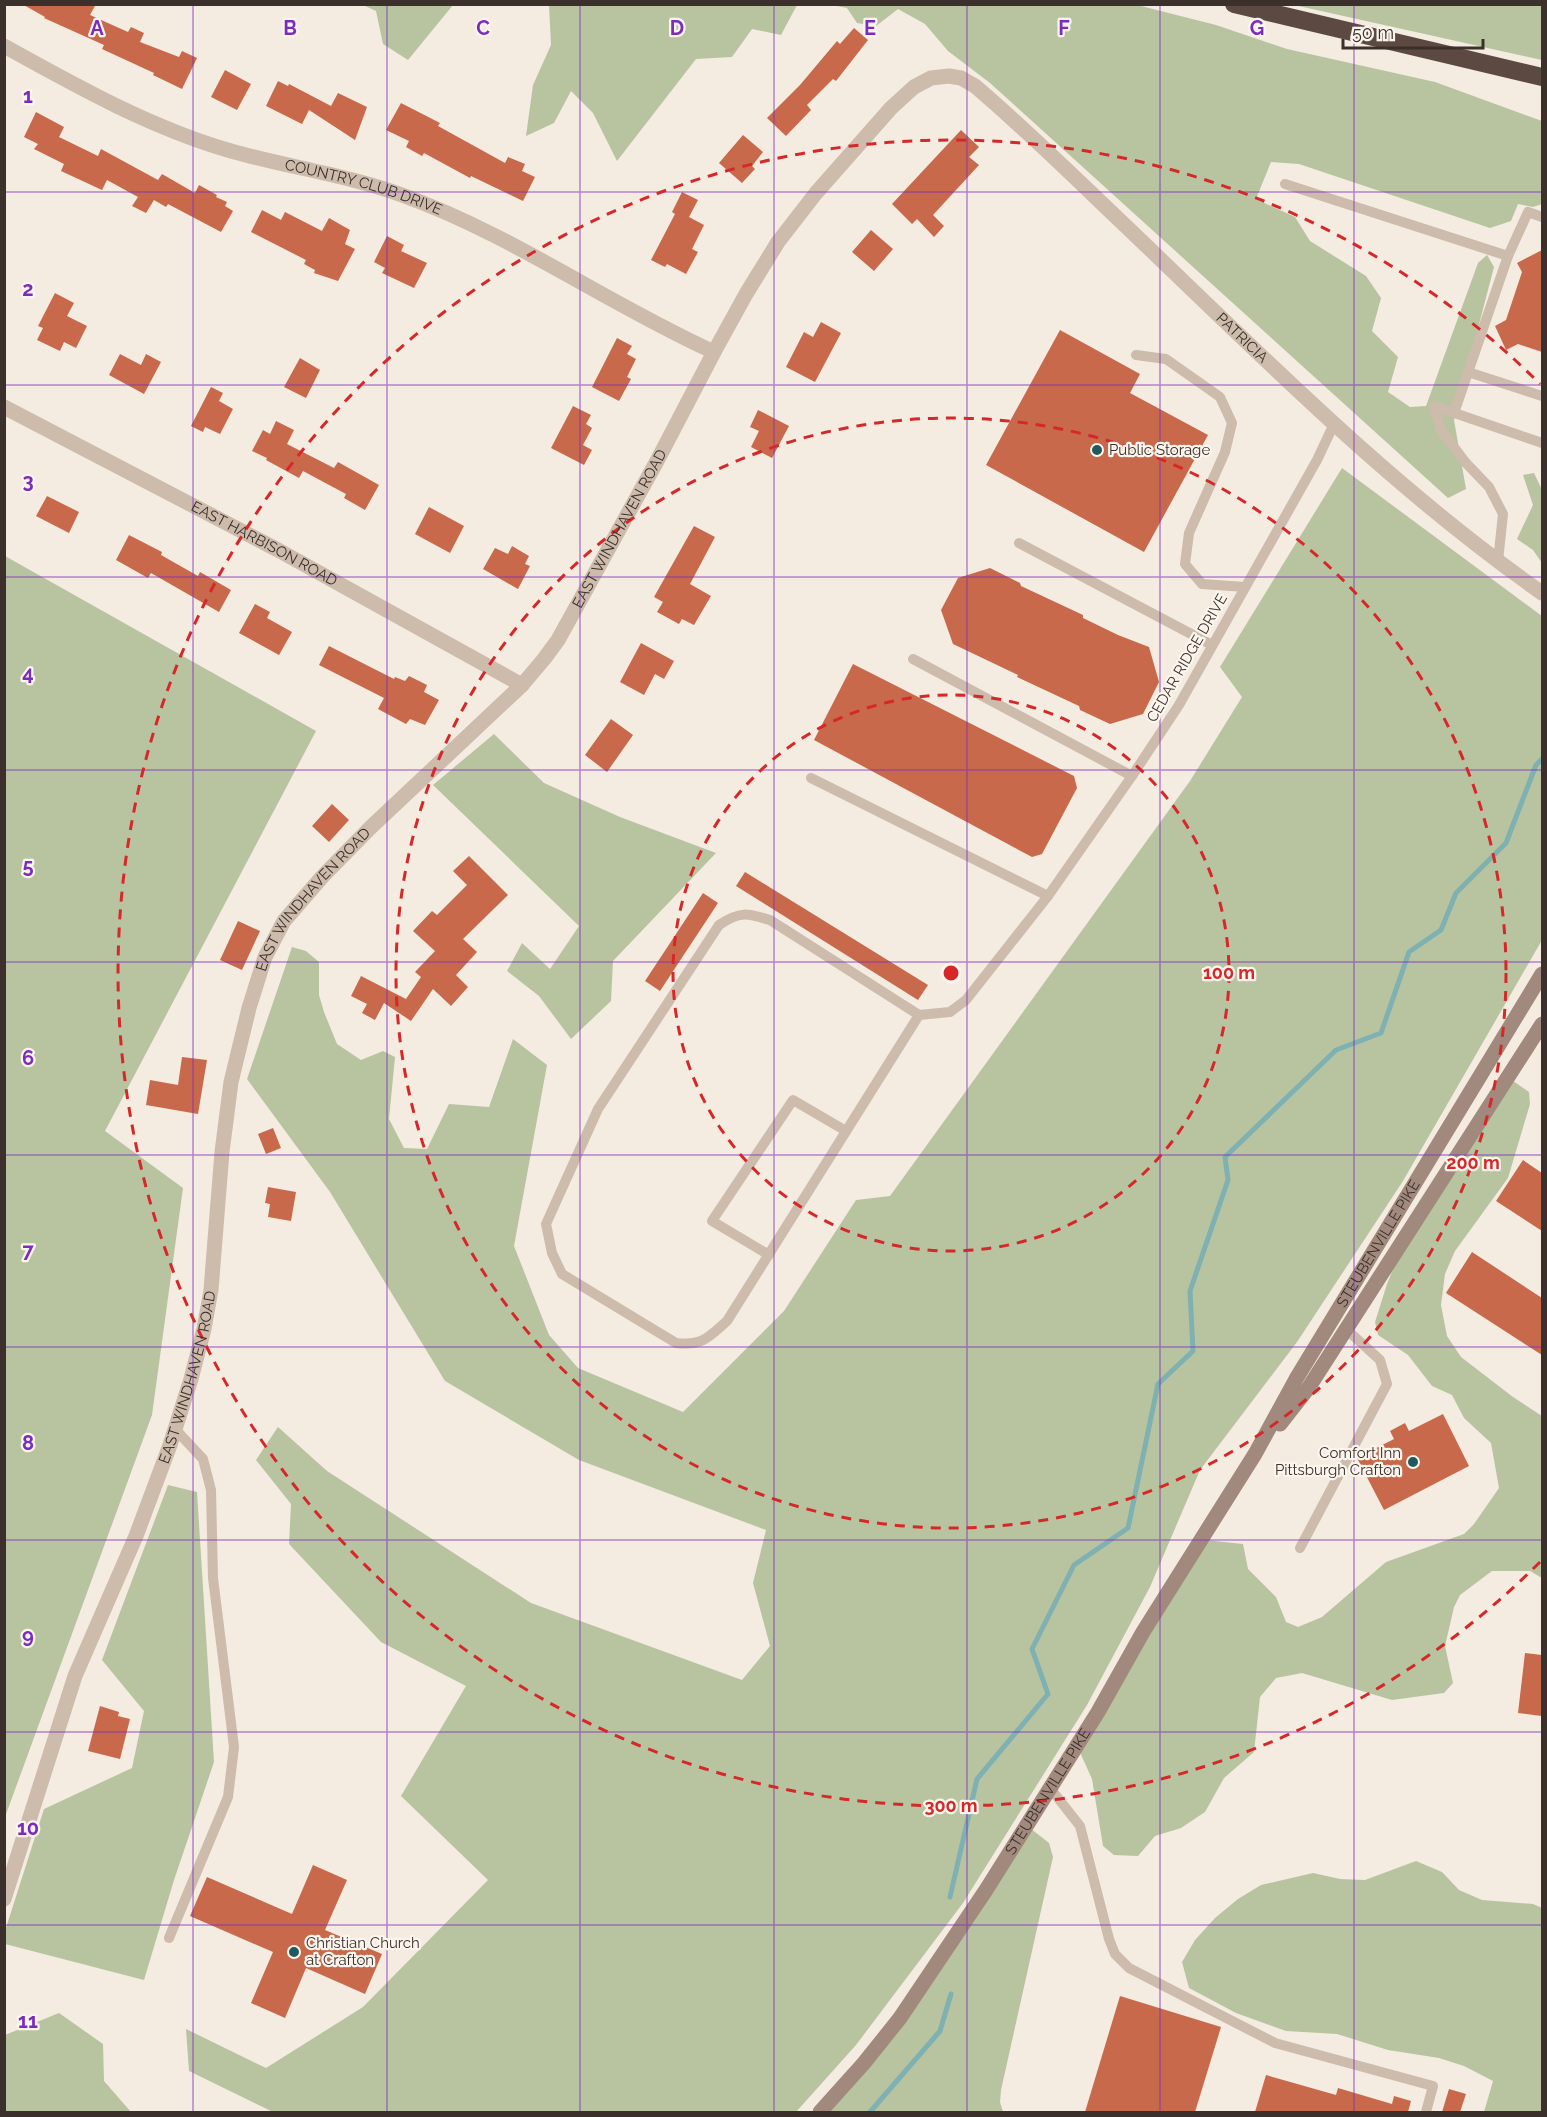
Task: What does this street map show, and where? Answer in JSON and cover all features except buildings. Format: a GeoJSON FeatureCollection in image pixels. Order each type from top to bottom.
{"type":"FeatureCollection","features":[{"type":"Feature","properties":{"kind":"highway"},"geometry":{"type":"LineString","coordinates":[[1234,4],[1542,77]]}},
{"type":"Feature","properties":{"kind":"main road","name":"STEUBENVILLE PIKE"},"geometry":{"type":"LineString","coordinates":[[820,2112],[864,2064],[906,2010],[965,1923],[1098,1712],[1143,1632],[1256,1454],[1296,1378],[1542,974]]}},
{"type":"Feature","properties":{"kind":"main road","name":"STEUBENVILLE PIKE"},"geometry":{"type":"LineString","coordinates":[[1256,1454],[1309,1387],[1542,1024]]}},
{"type":"Feature","properties":{"kind":"street","name":"COUNTRY CLUB DRIVE"},"geometry":{"type":"LineString","coordinates":[[4,46],[138,116],[186,136],[230,151],[325,173],[401,194],[451,215],[524,252],[662,329],[714,352]]}},
{"type":"Feature","properties":{"kind":"street","name":"EAST WINDHAVEN ROAD"},"geometry":{"type":"LineString","coordinates":[[4,1899],[75,1676],[136,1536],[175,1429],[204,1329],[211,1290],[222,1152],[231,1082],[249,1008],[265,957],[284,921],[322,877],[370,828],[522,685],[544,659],[558,640],[746,294],[778,242],[816,193],[891,108],[914,87],[931,78],[949,76]]}},
{"type":"Feature","properties":{"kind":"street","name":"PATRICIA"},"geometry":{"type":"LineString","coordinates":[[949,76],[968,82],[996,104],[1334,424],[1412,492],[1542,593]]}},
{"type":"Feature","properties":{"kind":"street","name":"EAST HARBISON ROAD"},"geometry":{"type":"LineString","coordinates":[[4,407],[278,550],[522,685]]}},
{"type":"Feature","properties":{"kind":"lane"},"geometry":{"type":"LineString","coordinates":[[1285,184],[1508,256]]}},
{"type":"Feature","properties":{"kind":"lane"},"geometry":{"type":"LineString","coordinates":[[1454,413],[1508,256],[1528,212],[1542,217]]}},
{"type":"Feature","properties":{"kind":"lane"},"geometry":{"type":"LineString","coordinates":[[1136,355],[1166,358],[1220,397],[1232,423],[1225,452],[1188,533],[1185,564],[1202,584],[1245,587]]}},
{"type":"Feature","properties":{"kind":"lane"},"geometry":{"type":"LineString","coordinates":[[1468,372],[1542,396]]}},
{"type":"Feature","properties":{"kind":"lane"},"geometry":{"type":"LineString","coordinates":[[1498,561],[1503,514],[1489,487],[1466,463],[1441,430],[1434,406],[1542,443]]}},
{"type":"Feature","properties":{"kind":"lane","name":"CEDAR RIDGE DRIVE"},"geometry":{"type":"LineString","coordinates":[[919,1014],[950,1012],[966,1000],[1048,896],[1179,705],[1317,460],[1334,424]]}},
{"type":"Feature","properties":{"kind":"lane"},"geometry":{"type":"LineString","coordinates":[[1019,543],[1212,645]]}},
{"type":"Feature","properties":{"kind":"lane"},"geometry":{"type":"LineString","coordinates":[[913,659],[1132,776]]}},
{"type":"Feature","properties":{"kind":"lane"},"geometry":{"type":"LineString","coordinates":[[811,778],[1048,896]]}},
{"type":"Feature","properties":{"kind":"lane"},"geometry":{"type":"LineString","coordinates":[[749,914],[770,920],[919,1014],[846,1131],[727,1321],[706,1340],[691,1344],[676,1343],[562,1274],[552,1253],[546,1224],[598,1109],[719,926],[734,916],[749,914]]}},
{"type":"Feature","properties":{"kind":"lane"},"geometry":{"type":"LineString","coordinates":[[769,1255],[712,1221],[793,1100],[846,1131]]}},
{"type":"Feature","properties":{"kind":"lane"},"geometry":{"type":"LineString","coordinates":[[1300,1548],[1387,1384],[1380,1360],[1346,1329]]}},
{"type":"Feature","properties":{"kind":"lane"},"geometry":{"type":"LineString","coordinates":[[169,1938],[228,1797],[234,1747],[213,1578],[211,1490],[203,1459],[175,1429]]}},
{"type":"Feature","properties":{"kind":"lane"},"geometry":{"type":"LineString","coordinates":[[1050,1788],[1080,1826],[1109,1940],[1115,1954],[1129,1968],[1275,2043],[1433,2086],[1426,2112]]}},
{"type":"Feature","properties":{"kind":"green space"},"geometry":{"type":"Polygon","coordinates":[[[549,4],[797,5],[781,35],[752,29],[732,57],[696,59],[617,161],[593,113],[571,91],[554,123],[526,136],[533,85],[551,45],[549,4]]]}},
{"type":"Feature","properties":{"kind":"green space"},"geometry":{"type":"Polygon","coordinates":[[[363,5],[453,5],[408,60],[383,44],[376,11],[363,5]]]}},
{"type":"Feature","properties":{"kind":"green space"},"geometry":{"type":"Polygon","coordinates":[[[832,5],[1137,5],[1216,25],[1287,49],[1435,82],[1542,121],[1542,204],[1533,207],[1518,204],[1511,221],[1490,228],[1299,164],[1271,162],[1256,199],[1295,217],[1310,241],[1366,276],[1381,298],[1372,331],[1398,357],[1388,392],[1410,407],[1426,406],[1478,263],[1487,255],[1494,267],[1454,420],[1466,489],[1448,498],[990,83],[948,51],[925,24],[898,9],[876,26],[857,23],[847,8],[832,5]]]}},
{"type":"Feature","properties":{"kind":"green space"},"geometry":{"type":"Polygon","coordinates":[[[1294,5],[1542,5],[1542,60],[1294,5]]]}},
{"type":"Feature","properties":{"kind":"green space"},"geometry":{"type":"Polygon","coordinates":[[[1342,468],[1542,616],[1542,940],[1403,1181],[1297,1342],[1200,1470],[1150,1587],[1087,1705],[963,1903],[856,2045],[796,2112],[273,2112],[189,2071],[186,2029],[266,2068],[363,2007],[488,1880],[401,1796],[466,1686],[381,1642],[289,1544],[291,1504],[256,1460],[278,1427],[327,1471],[531,1603],[742,1680],[770,1646],[753,1583],[766,1530],[579,1460],[445,1381],[330,1192],[247,1079],[292,947],[306,951],[319,962],[319,995],[337,1044],[361,1060],[383,1051],[395,1057],[389,1119],[404,1148],[427,1149],[449,1104],[489,1107],[513,1039],[547,1065],[514,1246],[549,1335],[578,1368],[683,1412],[784,1311],[856,1200],[890,1196],[1190,781],[1242,697],[1220,667],[1342,468]]]}},
{"type":"Feature","properties":{"kind":"green space"},"geometry":{"type":"Polygon","coordinates":[[[1534,473],[1542,490],[1542,563],[1533,550],[1517,539],[1533,505],[1523,475],[1534,473]]]}},
{"type":"Feature","properties":{"kind":"green space"},"geometry":{"type":"Polygon","coordinates":[[[5,556],[316,731],[105,1131],[183,1188],[152,1415],[5,1817],[5,556]]]}},
{"type":"Feature","properties":{"kind":"green space"},"geometry":{"type":"Polygon","coordinates":[[[494,734],[544,783],[620,817],[716,853],[613,961],[611,1001],[571,1039],[539,996],[507,971],[522,943],[550,969],[579,926],[433,785],[494,734]]]}},
{"type":"Feature","properties":{"kind":"green space"},"geometry":{"type":"Polygon","coordinates":[[[1509,1078],[1529,1092],[1530,1104],[1508,1178],[1455,1251],[1445,1274],[1441,1305],[1447,1336],[1461,1357],[1542,1416],[1542,1578],[1530,1571],[1492,1571],[1460,1595],[1454,1607],[1445,1646],[1453,1683],[1444,1693],[1392,1700],[1302,1673],[1276,1678],[1260,1697],[1254,1752],[1224,1778],[1205,1812],[1181,1828],[1155,1836],[1138,1856],[1114,1855],[1103,1846],[1092,1779],[1078,1748],[1205,1540],[1243,1544],[1248,1569],[1276,1597],[1286,1622],[1298,1627],[1322,1617],[1386,1562],[1464,1534],[1474,1524],[1499,1488],[1491,1443],[1464,1418],[1452,1395],[1432,1386],[1408,1355],[1378,1335],[1375,1322],[1405,1240],[1509,1078]]]}},
{"type":"Feature","properties":{"kind":"green space"},"geometry":{"type":"Polygon","coordinates":[[[168,1485],[197,1492],[214,1762],[174,1880],[144,1980],[5,1944],[4,1934],[44,1809],[132,1768],[144,1711],[102,1660],[168,1485]]]}},
{"type":"Feature","properties":{"kind":"green space"},"geometry":{"type":"Polygon","coordinates":[[[1030,1828],[1049,1843],[1053,1857],[1001,2090],[1000,2102],[1003,2112],[822,2112],[1030,1828]]]}},
{"type":"Feature","properties":{"kind":"green space"},"geometry":{"type":"Polygon","coordinates":[[[1416,1861],[1442,1872],[1459,1890],[1482,1900],[1533,1904],[1542,1908],[1542,2112],[1484,2112],[1493,2081],[1464,2066],[1439,2058],[1388,2050],[1337,2034],[1286,2031],[1236,2013],[1189,1988],[1182,1962],[1195,1940],[1215,1918],[1238,1899],[1261,1885],[1313,1873],[1340,1879],[1365,1880],[1416,1861]]]}},
{"type":"Feature","properties":{"kind":"green space"},"geometry":{"type":"Polygon","coordinates":[[[59,2013],[103,2044],[104,2081],[131,2112],[5,2112],[5,2035],[59,2013]]]}},
{"type":"Feature","properties":{"kind":"waterway"},"geometry":{"type":"LineString","coordinates":[[950,1897],[977,1779],[1048,1694],[1032,1649],[1074,1565],[1128,1528],[1158,1384],[1193,1351],[1190,1291],[1228,1180],[1225,1157],[1336,1050],[1381,1033],[1409,952],[1441,930],[1456,893],[1506,843],[1536,765],[1542,759]]}},
{"type":"Feature","properties":{"kind":"waterway"},"geometry":{"type":"LineString","coordinates":[[870,2112],[940,2031],[951,1994]]}},
{"type":"Feature","properties":{"kind":"place","name":"Public Storage"},"geometry":{"type":"Point","coordinates":[1097,450]}},
{"type":"Feature","properties":{"kind":"place","name":"Comfort Inn Pittsburgh Crafton"},"geometry":{"type":"Point","coordinates":[1413,1462]}},
{"type":"Feature","properties":{"kind":"place","name":"Christian Church at Crafton"},"geometry":{"type":"Point","coordinates":[294,1952]}}]}
